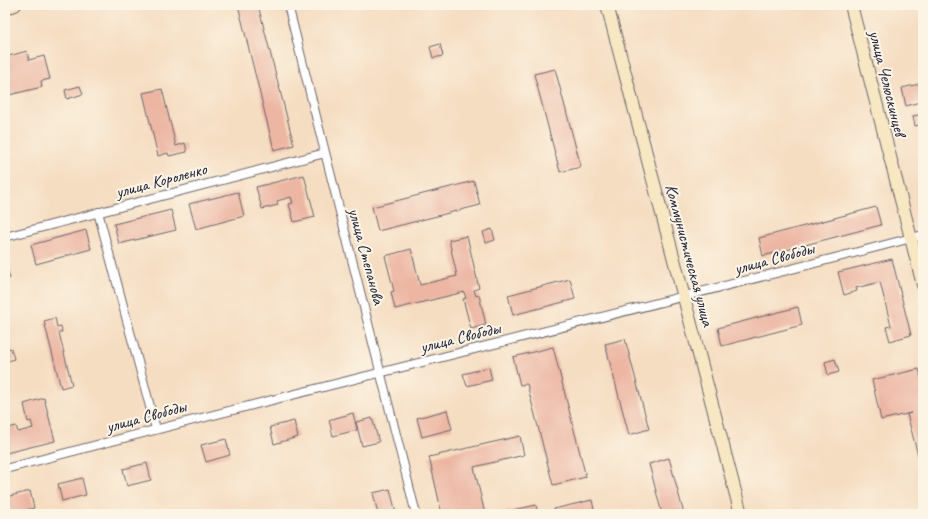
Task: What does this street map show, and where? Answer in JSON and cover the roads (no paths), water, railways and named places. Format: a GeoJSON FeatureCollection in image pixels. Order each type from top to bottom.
{"type":"FeatureCollection","features":[{"type":"Feature","properties":{"kind":"main road"},"geometry":{"type":"LineString","coordinates":[[5,8],[14,5]]}},
{"type":"Feature","properties":{"kind":"main road","name":"Коммунистическая улица"},"geometry":{"type":"LineString","coordinates":[[607,5],[741,514]]}},
{"type":"Feature","properties":{"kind":"main road","name":"улица Челюскинцев"},"geometry":{"type":"LineString","coordinates":[[851,5],[923,285]]}},
{"type":"Feature","properties":{"kind":"street","name":"улица Степанова"},"geometry":{"type":"LineString","coordinates":[[288,5],[324,153],[382,372],[416,514]]}},
{"type":"Feature","properties":{"kind":"street","name":"улица Короленко"},"geometry":{"type":"LineString","coordinates":[[5,236],[324,153]]}},
{"type":"Feature","properties":{"kind":"street"},"geometry":{"type":"LineString","coordinates":[[98,212],[156,429]]}},
{"type":"Feature","properties":{"kind":"street","name":"улица Свободы"},"geometry":{"type":"LineString","coordinates":[[5,469],[156,429],[684,297],[923,235]]}}]}
